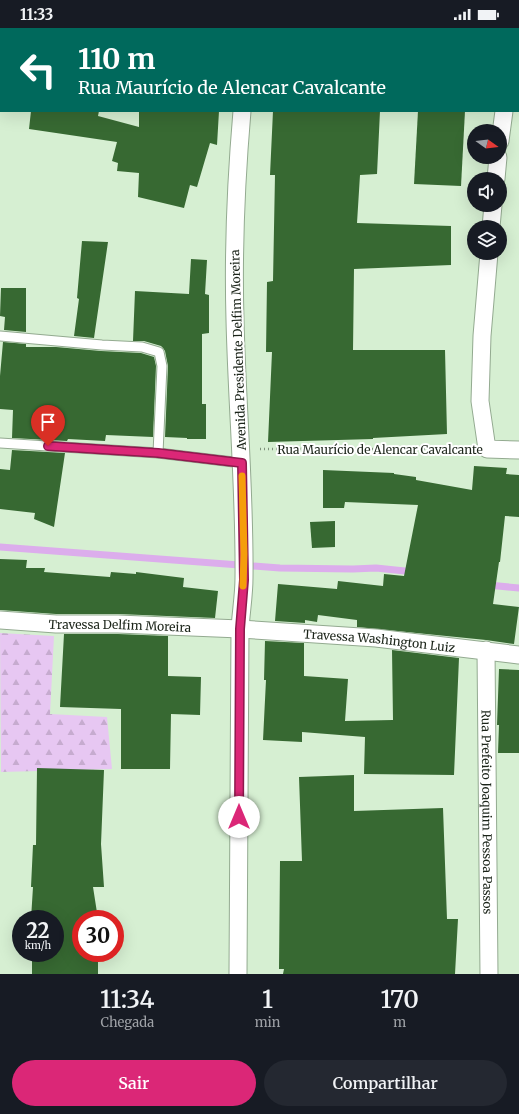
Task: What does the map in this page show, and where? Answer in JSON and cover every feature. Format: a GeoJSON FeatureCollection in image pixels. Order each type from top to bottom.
{"type":"FeatureCollection","features":[{"type":"Feature","properties":{"kind":"street","name":"Avenida Presidente Delfim Moreira"},"geometry":{"type":"LineString","coordinates":[[238,974],[240,629],[244,580],[244,554],[235,321],[234,245],[242,112]]}},
{"type":"Feature","properties":{"kind":"street"},"geometry":{"type":"LineString","coordinates":[[502,124],[504,112]]}},
{"type":"Feature","properties":{"kind":"street"},"geometry":{"type":"LineString","coordinates":[[487,449],[480,401],[482,336],[488,260]]}},
{"type":"Feature","properties":{"kind":"street","name":"Rua Maurício de Alencar Cavalcante"},"geometry":{"type":"LineString","coordinates":[[487,449],[519,450]]}},
{"type":"Feature","properties":{"kind":"street","name":"Travessa Delfim Moreira"},"geometry":{"type":"LineString","coordinates":[[0,620],[56,624],[118,624],[240,629]]}},
{"type":"Feature","properties":{"kind":"street","name":"Travessa Washington Luiz"},"geometry":{"type":"LineString","coordinates":[[240,629],[376,638],[519,655]]}},
{"type":"Feature","properties":{"kind":"street","name":"Rua Prefeito Joaquim Pessoa Passos"},"geometry":{"type":"LineString","coordinates":[[486,650],[489,974]]}},
{"type":"Feature","properties":{"kind":"lane"},"geometry":{"type":"LineString","coordinates":[[0,336],[142,347],[159,352],[162,366],[158,453]]}},
{"type":"Feature","properties":{"kind":"lane"},"geometry":{"type":"LineString","coordinates":[[0,443],[158,453],[241,456]]}},
{"type":"Feature","properties":{"kind":"path","name":"Rua Maurício de Alencar Cavalcante"},"geometry":{"type":"LineString","coordinates":[[241,456],[487,449]]}},
{"type":"Feature","properties":{"kind":"green space"},"geometry":{"type":"Polygon","coordinates":[[[0,633],[54,636],[50,714],[107,717],[112,769],[1,772],[0,633]]]}},
{"type":"Feature","properties":{"kind":"building"},"geometry":{"type":"Polygon","coordinates":[[[31,112],[99,112],[98,116],[139,127],[139,112],[219,112],[217,145],[210,143],[197,187],[190,185],[184,208],[138,197],[139,173],[117,171],[118,163],[112,161],[117,142],[29,129],[31,112]]]}},
{"type":"Feature","properties":{"kind":"building"},"geometry":{"type":"Polygon","coordinates":[[[273,112],[380,112],[377,174],[360,175],[357,223],[451,226],[451,265],[354,269],[353,350],[445,350],[447,434],[373,439],[268,442],[272,352],[266,352],[267,282],[273,281],[275,175],[270,175],[273,112]]]}},
{"type":"Feature","properties":{"kind":"building"},"geometry":{"type":"Polygon","coordinates":[[[418,112],[465,112],[461,186],[414,184],[418,112]]]}},
{"type":"Feature","properties":{"kind":"building"},"geometry":{"type":"Polygon","coordinates":[[[82,241],[108,242],[94,338],[74,336],[79,299],[77,298],[82,241]]]}},
{"type":"Feature","properties":{"kind":"building"},"geometry":{"type":"Polygon","coordinates":[[[191,259],[207,260],[205,294],[209,295],[209,333],[202,334],[202,404],[206,404],[206,439],[165,437],[168,366],[165,351],[161,346],[144,341],[133,341],[135,291],[189,294],[191,259]]]}},
{"type":"Feature","properties":{"kind":"building"},"geometry":{"type":"Polygon","coordinates":[[[1,288],[26,288],[26,332],[4,330],[5,317],[0,316],[1,288]]]}},
{"type":"Feature","properties":{"kind":"building"},"geometry":{"type":"Polygon","coordinates":[[[3,342],[26,344],[26,347],[56,347],[141,353],[154,357],[156,366],[153,437],[106,435],[105,441],[68,439],[67,441],[12,438],[13,410],[0,409],[0,376],[3,342]]]}},
{"type":"Feature","properties":{"kind":"building"},"geometry":{"type":"Polygon","coordinates":[[[12,450],[65,453],[54,527],[34,519],[35,513],[0,509],[0,469],[10,470],[12,450]]]}},
{"type":"Feature","properties":{"kind":"building"},"geometry":{"type":"Polygon","coordinates":[[[474,466],[507,468],[506,474],[519,475],[519,517],[505,516],[500,562],[493,604],[519,607],[514,644],[357,627],[357,620],[318,615],[317,622],[305,620],[305,623],[275,621],[278,584],[337,589],[338,581],[383,586],[384,574],[404,576],[418,505],[345,502],[344,508],[323,508],[323,470],[394,473],[416,477],[416,480],[472,490],[474,466]]]}},
{"type":"Feature","properties":{"kind":"building"},"geometry":{"type":"Polygon","coordinates":[[[335,521],[335,547],[312,548],[310,522],[335,521]]]}},
{"type":"Feature","properties":{"kind":"building"},"geometry":{"type":"Polygon","coordinates":[[[0,559],[27,560],[26,568],[45,568],[44,572],[110,577],[111,572],[136,574],[136,572],[184,578],[183,587],[218,591],[215,618],[118,614],[56,614],[0,610],[0,559]]]}},
{"type":"Feature","properties":{"kind":"building"},"geometry":{"type":"Polygon","coordinates":[[[64,634],[168,636],[168,676],[201,677],[200,715],[171,714],[170,769],[121,769],[121,709],[60,707],[64,634]]]}},
{"type":"Feature","properties":{"kind":"building"},"geometry":{"type":"Polygon","coordinates":[[[265,641],[304,643],[304,676],[348,679],[345,721],[393,720],[392,650],[459,658],[454,775],[364,774],[365,737],[302,732],[302,742],[263,740],[266,680],[264,680],[265,641]]]}},
{"type":"Feature","properties":{"kind":"building"},"geometry":{"type":"Polygon","coordinates":[[[499,669],[519,670],[519,753],[498,753],[499,725],[497,725],[499,669]]]}},
{"type":"Feature","properties":{"kind":"building"},"geometry":{"type":"Polygon","coordinates":[[[37,768],[104,770],[101,844],[104,887],[93,887],[97,910],[72,910],[72,962],[98,962],[98,974],[32,974],[32,962],[64,962],[64,910],[32,910],[33,845],[36,845],[37,768]]]}},
{"type":"Feature","properties":{"kind":"building"},"geometry":{"type":"Polygon","coordinates":[[[354,775],[354,811],[443,808],[447,919],[458,919],[455,974],[283,974],[284,969],[279,969],[280,861],[302,861],[299,777],[354,775]]]}},
{"type":"Feature","properties":{"kind":"waterway"},"geometry":{"type":"LineString","coordinates":[[0,547],[280,568],[376,568],[405,571],[414,574]]}},
{"type":"Feature","properties":{"kind":"waterway"},"geometry":{"type":"LineString","coordinates":[[488,585],[519,588]]}},
{"type":"Feature","properties":{"kind":"slow traffic"},"geometry":{"type":"LineString","coordinates":[[242,476],[244,554],[243,586]]}},
{"type":"Feature","properties":{"kind":"route"},"geometry":{"type":"LineString","coordinates":[[48,446],[158,453],[242,463],[244,580],[240,629],[239,817]]}}]}
